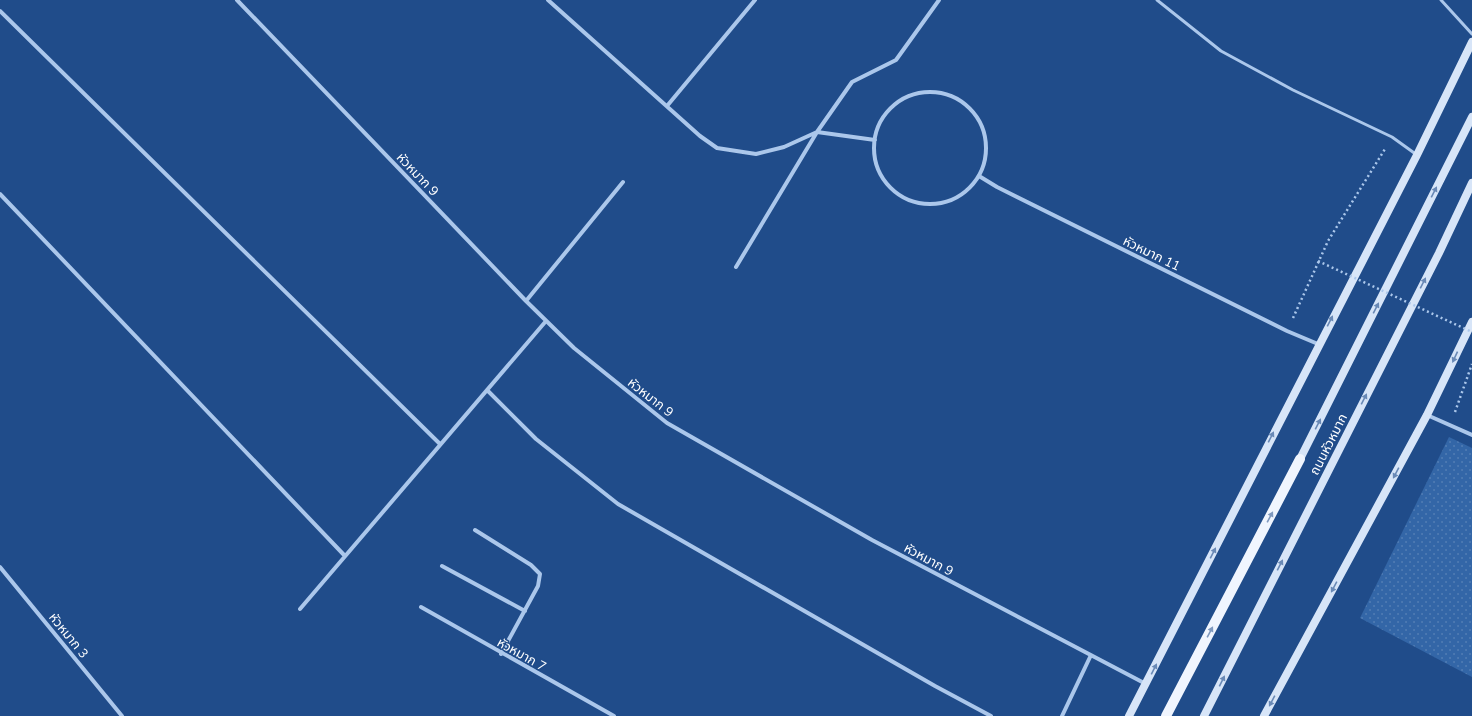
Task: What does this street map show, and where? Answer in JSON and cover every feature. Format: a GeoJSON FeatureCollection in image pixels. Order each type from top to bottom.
{"type":"FeatureCollection","features":[{"type":"Feature","properties":{"kind":"main road"},"geometry":{"type":"LineString","coordinates":[[1129,716],[1318,344],[1417,155],[1472,42]]}},
{"type":"Feature","properties":{"kind":"main road"},"geometry":{"type":"LineString","coordinates":[[1166,716],[1300,459],[1472,117]]}},
{"type":"Feature","properties":{"kind":"main road","name":"ถนนหัวหมาก"},"geometry":{"type":"LineString","coordinates":[[1204,716],[1435,260],[1472,183]]}},
{"type":"Feature","properties":{"kind":"main road"},"geometry":{"type":"LineString","coordinates":[[1264,716],[1427,415],[1472,322]]}},
{"type":"Feature","properties":{"kind":"street","name":"หัวหมาก 9"},"geometry":{"type":"LineString","coordinates":[[237,0],[546,321],[574,348],[667,423],[872,540],[1146,684]]}},
{"type":"Feature","properties":{"kind":"street"},"geometry":{"type":"LineString","coordinates":[[667,106],[755,0]]}},
{"type":"Feature","properties":{"kind":"street"},"geometry":{"type":"LineString","coordinates":[[736,267],[817,132],[852,82],[896,60],[939,0]]}},
{"type":"Feature","properties":{"kind":"street"},"geometry":{"type":"LineString","coordinates":[[550,1],[700,136],[717,148],[756,154],[784,147],[817,132],[875,140]]}},
{"type":"Feature","properties":{"kind":"street"},"geometry":{"type":"LineString","coordinates":[[0,11],[440,444]]}},
{"type":"Feature","properties":{"kind":"street"},"geometry":{"type":"LineString","coordinates":[[921,92],[939,92],[956,98],[971,109],[981,124],[986,141],[985,159],[979,176],[966,190],[950,200],[931,204],[913,201],[896,193],[883,179],[875,161],[875,140],[879,124],[890,108],[904,98],[921,92]]}},
{"type":"Feature","properties":{"kind":"street","name":"หัวหมาก 11"},"geometry":{"type":"LineString","coordinates":[[979,176],[997,187],[1287,331],[1318,344]]}},
{"type":"Feature","properties":{"kind":"street"},"geometry":{"type":"LineString","coordinates":[[526,301],[623,182]]}},
{"type":"Feature","properties":{"kind":"street"},"geometry":{"type":"LineString","coordinates":[[0,194],[345,556]]}},
{"type":"Feature","properties":{"kind":"street"},"geometry":{"type":"LineString","coordinates":[[300,609],[546,321]]}},
{"type":"Feature","properties":{"kind":"street"},"geometry":{"type":"LineString","coordinates":[[487,390],[536,439],[618,504],[935,686],[991,716]]}},
{"type":"Feature","properties":{"kind":"street"},"geometry":{"type":"LineString","coordinates":[[1427,415],[1472,435]]}},
{"type":"Feature","properties":{"kind":"street"},"geometry":{"type":"LineString","coordinates":[[475,530],[531,565],[540,574],[538,586],[501,654]]}},
{"type":"Feature","properties":{"kind":"street"},"geometry":{"type":"LineString","coordinates":[[442,566],[524,612]]}},
{"type":"Feature","properties":{"kind":"street","name":"หัวหมาก 3"},"geometry":{"type":"LineString","coordinates":[[0,567],[122,716]]}},
{"type":"Feature","properties":{"kind":"street","name":"หัวหมาก 7"},"geometry":{"type":"LineString","coordinates":[[420,607],[501,654],[614,716]]}},
{"type":"Feature","properties":{"kind":"street"},"geometry":{"type":"LineString","coordinates":[[1062,716],[1090,655]]}},
{"type":"Feature","properties":{"kind":"lane"},"geometry":{"type":"LineString","coordinates":[[1157,0],[1221,51],[1293,90],[1392,137],[1417,155]]}},
{"type":"Feature","properties":{"kind":"lane"},"geometry":{"type":"LineString","coordinates":[[1441,0],[1472,34]]}},
{"type":"Feature","properties":{"kind":"path"},"geometry":{"type":"LineString","coordinates":[[1287,331],[1328,241],[1392,137]]}},
{"type":"Feature","properties":{"kind":"path"},"geometry":{"type":"LineString","coordinates":[[1318,261],[1472,332]]}},
{"type":"Feature","properties":{"kind":"path"},"geometry":{"type":"LineString","coordinates":[[1450,424],[1472,364]]}},
{"type":"Feature","properties":{"kind":"shaded area"},"geometry":{"type":"Polygon","coordinates":[[[1449,437],[1472,448],[1472,677],[1360,618],[1449,437]]]}}]}
